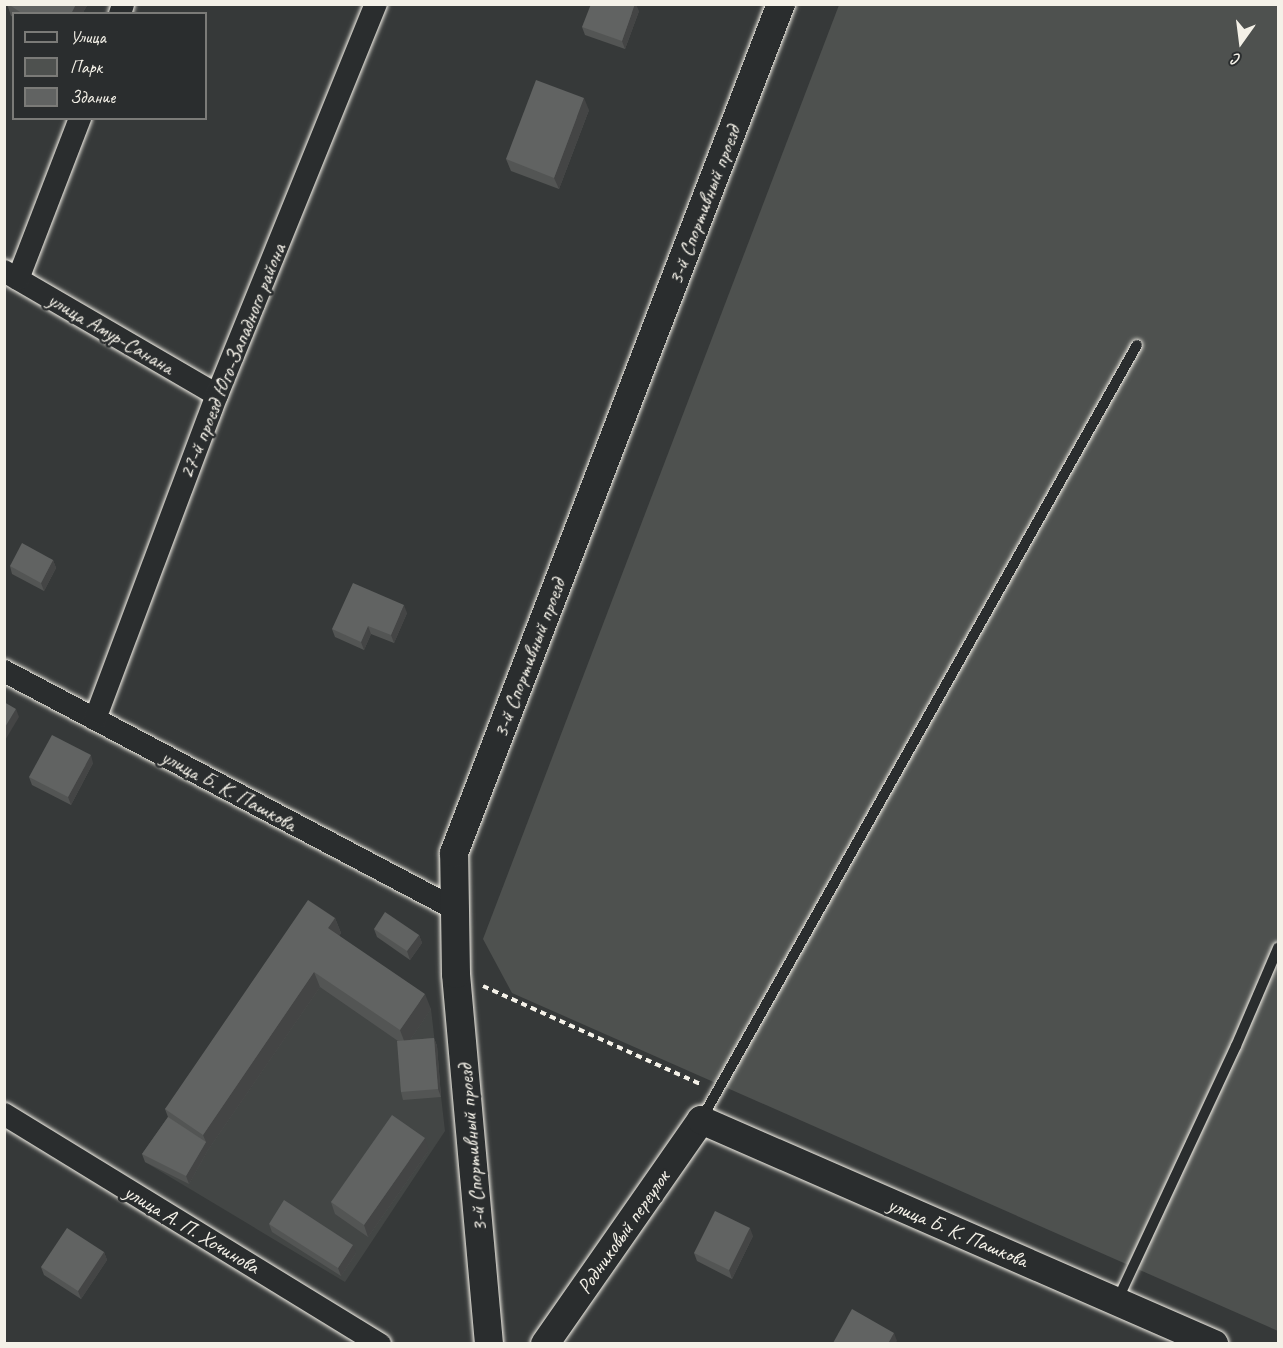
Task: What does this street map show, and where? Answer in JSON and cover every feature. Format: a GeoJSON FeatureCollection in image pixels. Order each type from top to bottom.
{"type":"FeatureCollection","features":[{"type":"Feature","properties":{"kind":"street","name":"27-й проезд Юго-Западного района"},"geometry":{"type":"LineString","coordinates":[[94,719],[217,395],[376,4]]}},
{"type":"Feature","properties":{"kind":"street","name":"3-й Спортивный проезд"},"geometry":{"type":"LineString","coordinates":[[489,1344],[456,974],[454,854],[781,4]]}},
{"type":"Feature","properties":{"kind":"street"},"geometry":{"type":"LineString","coordinates":[[11,275],[79,120]]}},
{"type":"Feature","properties":{"kind":"street","name":"улица Амур-Санана"},"geometry":{"type":"LineString","coordinates":[[11,275],[217,395]]}},
{"type":"Feature","properties":{"kind":"street","name":"улица Б. К. Пашкова"},"geometry":{"type":"LineString","coordinates":[[4,671],[455,909]]}},
{"type":"Feature","properties":{"kind":"street","name":"улица А. П. Хочинова"},"geometry":{"type":"LineString","coordinates":[[4,1114],[380,1344]]}},
{"type":"Feature","properties":{"kind":"street","name":"улица Б. К. Пашкова"},"geometry":{"type":"LineString","coordinates":[[701,1120],[1214,1344]]}},
{"type":"Feature","properties":{"kind":"street","name":"Родниковый переулок"},"geometry":{"type":"LineString","coordinates":[[545,1344],[701,1120]]}},
{"type":"Feature","properties":{"kind":"lane"},"geometry":{"type":"LineString","coordinates":[[701,1120],[1137,345]]}},
{"type":"Feature","properties":{"kind":"lane"},"geometry":{"type":"LineString","coordinates":[[1117,1301],[1236,1046],[1278,948]]}},
{"type":"Feature","properties":{"kind":"path"},"geometry":{"type":"LineString","coordinates":[[456,974],[717,1092]]}},
{"type":"Feature","properties":{"kind":"shaded area"},"geometry":{"type":"Polygon","coordinates":[[[314,915],[341,933],[334,943],[431,1009],[445,1131],[345,1282],[145,1162],[314,915]]]}},
{"type":"Feature","properties":{"kind":"green space"},"geometry":{"type":"Polygon","coordinates":[[[839,5],[1278,5],[1278,1331],[512,993],[483,939],[839,5]]]}},
{"type":"Feature","properties":{"kind":"building"},"geometry":{"type":"Polygon","coordinates":[[[8,4],[76,4],[72,12],[20,12],[8,4]]]}},
{"type":"Feature","properties":{"kind":"building"},"geometry":{"type":"Polygon","coordinates":[[[591,4],[635,4],[622,41],[582,27],[591,4]]]}},
{"type":"Feature","properties":{"kind":"building"},"geometry":{"type":"Polygon","coordinates":[[[536,80],[584,98],[554,178],[506,159],[536,80]]]}},
{"type":"Feature","properties":{"kind":"building"},"geometry":{"type":"Polygon","coordinates":[[[22,543],[53,560],[41,583],[10,566],[22,543]]]}},
{"type":"Feature","properties":{"kind":"building"},"geometry":{"type":"Polygon","coordinates":[[[353,583],[404,605],[391,635],[368,626],[361,642],[332,629],[353,583]]]}},
{"type":"Feature","properties":{"kind":"building"},"geometry":{"type":"Polygon","coordinates":[[[4,702],[16,709],[4,729],[4,702]]]}},
{"type":"Feature","properties":{"kind":"building"},"geometry":{"type":"Polygon","coordinates":[[[52,735],[91,755],[68,797],[29,777],[52,735]]]}},
{"type":"Feature","properties":{"kind":"building"},"geometry":{"type":"Polygon","coordinates":[[[308,900],[335,918],[328,928],[425,994],[400,1030],[314,972],[203,1135],[165,1109],[308,900]]]}},
{"type":"Feature","properties":{"kind":"building"},"geometry":{"type":"Polygon","coordinates":[[[385,912],[419,935],[407,951],[374,929],[385,912]]]}},
{"type":"Feature","properties":{"kind":"building"},"geometry":{"type":"Polygon","coordinates":[[[434,1038],[438,1089],[401,1092],[397,1041],[434,1038]]]}},
{"type":"Feature","properties":{"kind":"building"},"geometry":{"type":"Polygon","coordinates":[[[392,1115],[425,1138],[364,1225],[331,1202],[392,1115]]]}},
{"type":"Feature","properties":{"kind":"building"},"geometry":{"type":"Polygon","coordinates":[[[168,1117],[206,1142],[186,1176],[142,1154],[168,1117]]]}},
{"type":"Feature","properties":{"kind":"building"},"geometry":{"type":"Polygon","coordinates":[[[284,1200],[353,1245],[338,1268],[269,1224],[284,1200]]]}},
{"type":"Feature","properties":{"kind":"building"},"geometry":{"type":"Polygon","coordinates":[[[715,1211],[750,1228],[729,1270],[694,1253],[715,1211]]]}},
{"type":"Feature","properties":{"kind":"building"},"geometry":{"type":"Polygon","coordinates":[[[67,1228],[104,1252],[78,1291],[41,1267],[67,1228]]]}},
{"type":"Feature","properties":{"kind":"building"},"geometry":{"type":"Polygon","coordinates":[[[852,1309],[894,1333],[888,1344],[833,1343],[852,1309]]]}}]}
